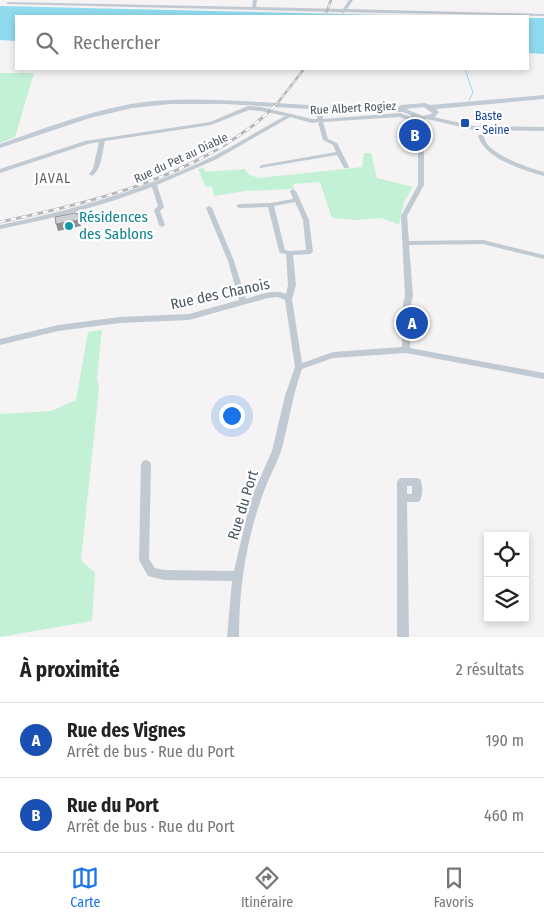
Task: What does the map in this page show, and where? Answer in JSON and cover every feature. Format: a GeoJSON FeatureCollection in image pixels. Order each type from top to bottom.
{"type":"FeatureCollection","features":[{"type":"Feature","properties":{"kind":"main road"},"geometry":{"type":"LineString","coordinates":[[0,146],[62,123],[132,106],[195,102],[270,104],[320,108],[400,110],[422,115],[455,106],[485,105],[544,97]]}},
{"type":"Feature","properties":{"kind":"street"},"geometry":{"type":"LineString","coordinates":[[255,0],[254,6],[257,9]]}},
{"type":"Feature","properties":{"kind":"street"},"geometry":{"type":"LineString","coordinates":[[343,12],[351,0]]}},
{"type":"Feature","properties":{"kind":"street"},"geometry":{"type":"LineString","coordinates":[[8,3],[544,15]]}},
{"type":"Feature","properties":{"kind":"street","name":"Rue Albert Rogiez"},"geometry":{"type":"LineString","coordinates":[[0,171],[87,142],[211,124],[248,108],[261,108],[288,116],[320,119],[422,115],[474,128],[544,129]]}},
{"type":"Feature","properties":{"kind":"street"},"geometry":{"type":"LineString","coordinates":[[320,108],[320,119],[326,140],[335,144],[346,167]]}},
{"type":"Feature","properties":{"kind":"street"},"geometry":{"type":"LineString","coordinates":[[406,350],[407,304],[409,296],[404,216],[420,185],[422,115]]}},
{"type":"Feature","properties":{"kind":"street","name":"Rue du Pet au Diable"},"geometry":{"type":"LineString","coordinates":[[0,227],[78,210],[154,184],[206,162],[288,116]]}},
{"type":"Feature","properties":{"kind":"street"},"geometry":{"type":"LineString","coordinates":[[474,128],[482,136],[485,145],[501,157],[544,174]]}},
{"type":"Feature","properties":{"kind":"street"},"geometry":{"type":"LineString","coordinates":[[92,174],[96,169],[102,141]]}},
{"type":"Feature","properties":{"kind":"street"},"geometry":{"type":"LineString","coordinates":[[262,167],[339,153]]}},
{"type":"Feature","properties":{"kind":"street"},"geometry":{"type":"LineString","coordinates":[[154,184],[161,207],[157,210],[162,225]]}},
{"type":"Feature","properties":{"kind":"street"},"geometry":{"type":"LineString","coordinates":[[271,205],[282,251],[288,253],[310,252],[306,220],[293,191]]}},
{"type":"Feature","properties":{"kind":"street"},"geometry":{"type":"LineString","coordinates":[[239,206],[271,205],[297,200]]}},
{"type":"Feature","properties":{"kind":"street"},"geometry":{"type":"LineString","coordinates":[[209,208],[231,261],[243,301]]}},
{"type":"Feature","properties":{"kind":"street"},"geometry":{"type":"LineString","coordinates":[[405,243],[483,242],[544,257]]}},
{"type":"Feature","properties":{"kind":"street"},"geometry":{"type":"LineString","coordinates":[[288,253],[292,285],[288,299]]}},
{"type":"Feature","properties":{"kind":"street","name":"Rue des Chanois"},"geometry":{"type":"LineString","coordinates":[[0,342],[58,328],[102,322],[189,317],[268,294],[280,294],[288,299],[299,367]]}},
{"type":"Feature","properties":{"kind":"street"},"geometry":{"type":"LineString","coordinates":[[299,367],[333,355],[360,351],[406,350],[544,376]]}},
{"type":"Feature","properties":{"kind":"street","name":"Rue du Port"},"geometry":{"type":"LineString","coordinates":[[234,637],[233,621],[245,543],[258,495],[278,445],[292,382],[299,367]]}},
{"type":"Feature","properties":{"kind":"street"},"geometry":{"type":"LineString","coordinates":[[146,464],[144,560],[152,572],[164,575],[240,576]]}},
{"type":"Feature","properties":{"kind":"street"},"geometry":{"type":"LineString","coordinates":[[402,498],[404,637]]}},
{"type":"Feature","properties":{"kind":"green space"},"geometry":{"type":"Polygon","coordinates":[[[0,73],[34,73],[15,137],[0,143],[0,73]]]}},
{"type":"Feature","properties":{"kind":"green space"},"geometry":{"type":"Polygon","coordinates":[[[364,153],[371,153],[377,178],[413,187],[404,202],[399,225],[382,218],[356,220],[332,218],[320,182],[293,184],[294,189],[245,191],[214,196],[212,187],[205,186],[198,169],[203,168],[206,172],[245,169],[249,175],[259,178],[362,167],[364,153]]]}},
{"type":"Feature","properties":{"kind":"green space"},"geometry":{"type":"Polygon","coordinates":[[[102,330],[97,378],[99,389],[81,560],[95,573],[92,621],[0,637],[0,414],[51,411],[76,400],[88,332],[102,330]]]}},
{"type":"Feature","properties":{"kind":"water"},"geometry":{"type":"Polygon","coordinates":[[[0,6],[382,15],[15,15],[15,41],[0,40],[0,6]]]}},
{"type":"Feature","properties":{"kind":"water"},"geometry":{"type":"Polygon","coordinates":[[[529,18],[544,18],[544,54],[529,53],[529,18]]]}},
{"type":"Feature","properties":{"kind":"building"},"geometry":{"type":"Polygon","coordinates":[[[78,214],[79,220],[56,224],[55,217],[78,214]]]}},
{"type":"Feature","properties":{"kind":"waterway"},"geometry":{"type":"LineString","coordinates":[[465,70],[473,93],[469,100]]}},
{"type":"Feature","properties":{"kind":"railway"},"geometry":{"type":"LineString","coordinates":[[325,15],[331,0]]}},
{"type":"Feature","properties":{"kind":"railway"},"geometry":{"type":"LineString","coordinates":[[276,105],[303,70]]}},
{"type":"Feature","properties":{"kind":"railway"},"geometry":{"type":"LineString","coordinates":[[0,222],[97,199],[161,177],[220,147],[260,120],[276,105]]}},
{"type":"Feature","properties":{"kind":"place","name":"Baste - Seine"},"geometry":{"type":"Point","coordinates":[465,123]}},
{"type":"Feature","properties":{"kind":"place","name":"Rue du Port"},"geometry":{"type":"Point","coordinates":[415,135]}},
{"type":"Feature","properties":{"kind":"place","name":"Résidences des Sablons"},"geometry":{"type":"Point","coordinates":[69,226]}},
{"type":"Feature","properties":{"kind":"place","name":"Rue des Vignes"},"geometry":{"type":"Point","coordinates":[412,323]}},
{"type":"Feature","properties":{"kind":"district","name":"JAVAL"},"geometry":{"type":"Point","coordinates":[53,178]}}]}
